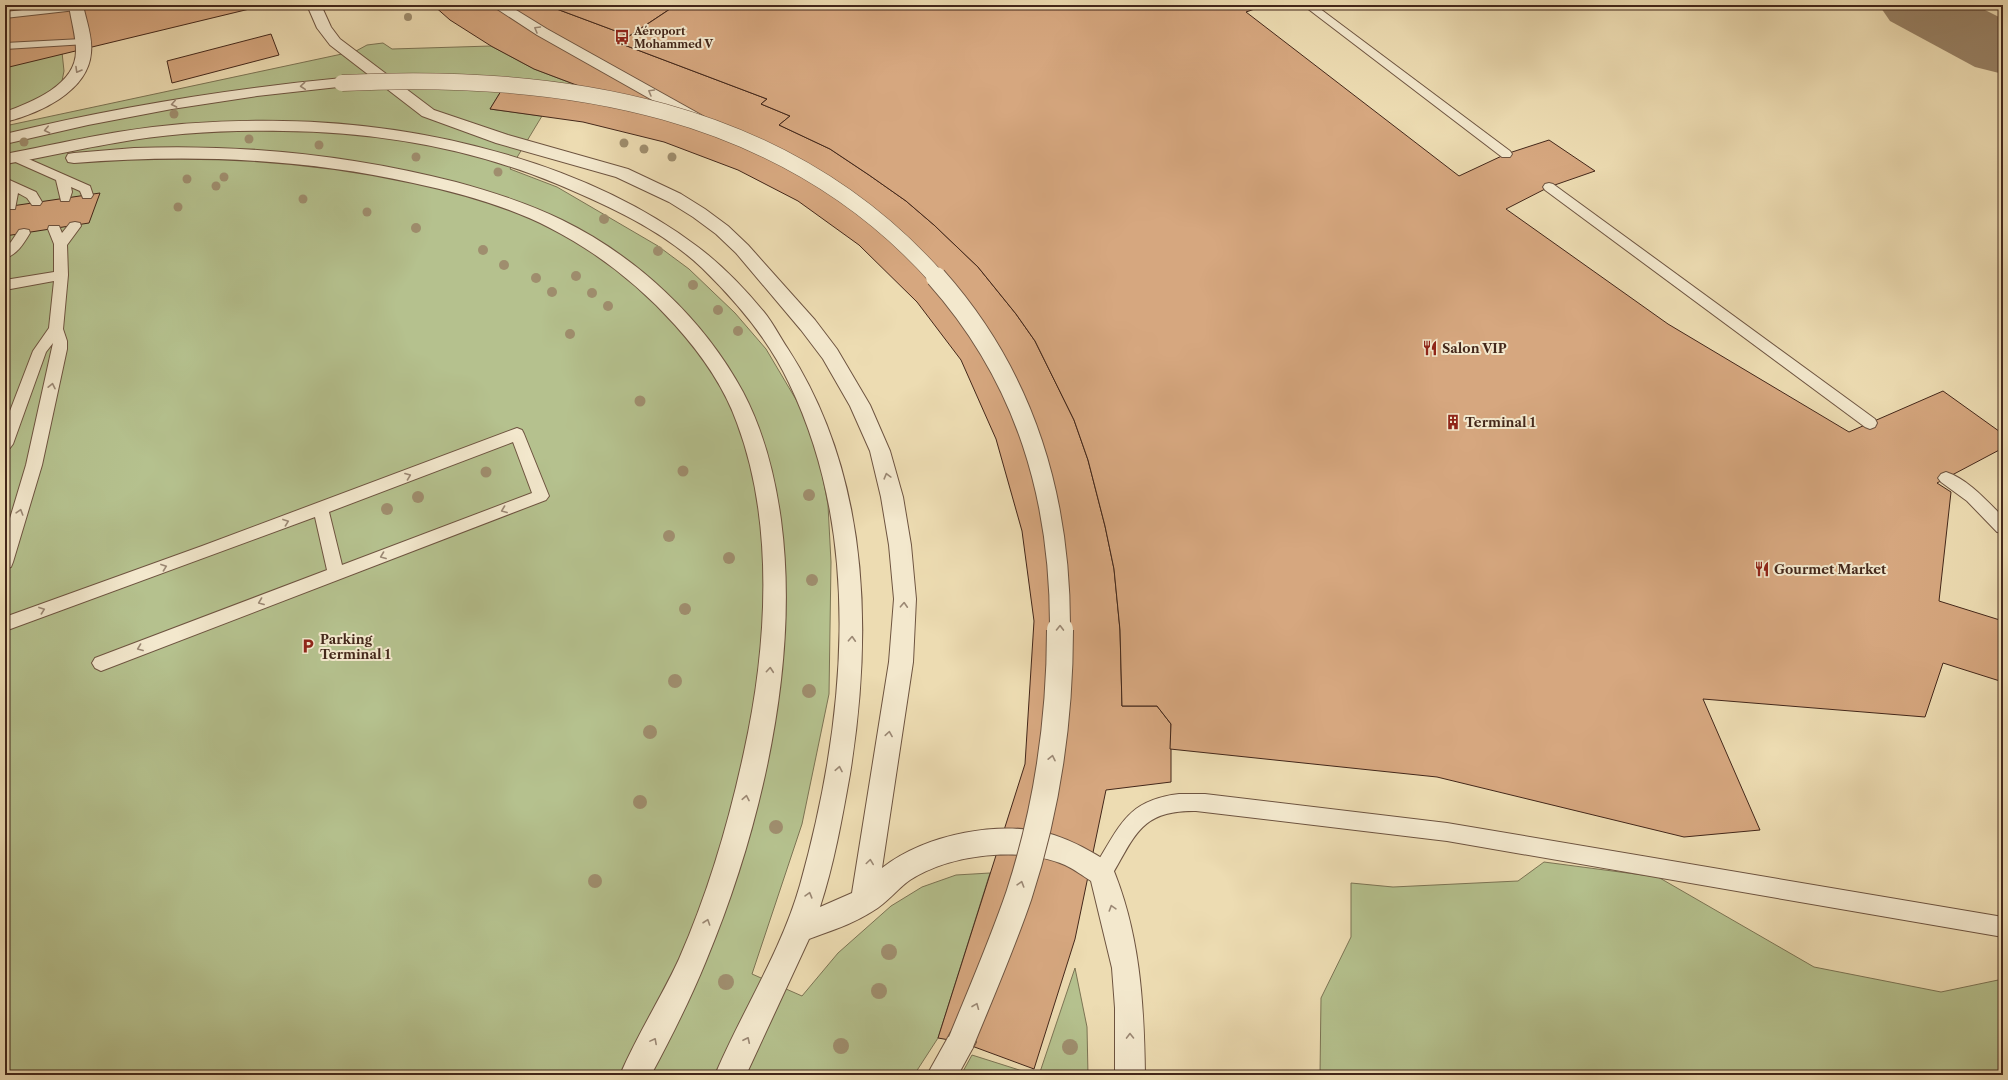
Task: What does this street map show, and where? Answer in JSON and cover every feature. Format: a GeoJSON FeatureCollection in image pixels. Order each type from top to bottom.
{"type":"FeatureCollection","features":[{"type":"Feature","properties":{"kind":"street"},"geometry":{"type":"LineString","coordinates":[[314,5],[324,28],[335,42],[418,106],[440,118],[502,139],[622,173],[649,185],[699,213],[722,230],[725,256],[740,296],[764,325],[792,366],[812,409],[828,456],[841,508],[849,564],[852,626],[849,693],[840,766],[823,844],[799,929],[730,1075]]}},
{"type":"Feature","properties":{"kind":"street"},"geometry":{"type":"LineString","coordinates":[[498,5],[709,125]]}},
{"type":"Feature","properties":{"kind":"street"},"geometry":{"type":"LineString","coordinates":[[5,117],[39,103],[56,94],[69,83],[78,72],[82,62],[82,42],[76,6]]}},
{"type":"Feature","properties":{"kind":"street"},"geometry":{"type":"LineString","coordinates":[[5,139],[181,102],[274,89],[342,83],[441,80],[506,83],[548,88],[631,102],[709,125],[757,144],[798,164],[841,191],[888,227],[926,262],[960,303],[991,349],[1017,400],[1043,476],[1053,520],[1061,589],[1059,690],[1053,749],[1035,840],[1004,937],[961,1042],[942,1075]]}},
{"type":"Feature","properties":{"kind":"street"},"geometry":{"type":"LineString","coordinates":[[10,158],[102,140],[156,132],[221,127],[273,125],[336,128],[396,135],[485,154],[544,172],[623,207],[670,235],[725,256],[808,325],[830,354],[860,405],[880,451],[892,497],[900,545],[904,599],[901,662],[864,901]]}},
{"type":"Feature","properties":{"kind":"street"},"geometry":{"type":"LineString","coordinates":[[485,154],[502,139]]}},
{"type":"Feature","properties":{"kind":"street"},"geometry":{"type":"LineString","coordinates":[[36,154],[72,158],[152,153],[213,154],[319,161],[406,176],[470,191],[498,200],[559,226],[588,242],[619,264],[682,322],[730,385],[747,420],[755,444],[764,479],[770,517],[774,599],[768,686],[745,806],[723,877],[701,939],[663,1023],[635,1075]]}},
{"type":"Feature","properties":{"kind":"street"},"geometry":{"type":"LineString","coordinates":[[799,929],[847,910],[864,901],[900,871],[926,857],[957,847],[995,842],[1040,845],[1072,855],[1102,873],[1115,919],[1126,969],[1130,1075]]}},
{"type":"Feature","properties":{"kind":"lane"},"geometry":{"type":"LineString","coordinates":[[1308,5],[1506,154]]}},
{"type":"Feature","properties":{"kind":"lane"},"geometry":{"type":"LineString","coordinates":[[5,15],[76,6]]}},
{"type":"Feature","properties":{"kind":"lane"},"geometry":{"type":"LineString","coordinates":[[5,46],[82,42]]}},
{"type":"Feature","properties":{"kind":"lane"},"geometry":{"type":"LineString","coordinates":[[10,158],[86,189],[87,195]]}},
{"type":"Feature","properties":{"kind":"lane"},"geometry":{"type":"LineString","coordinates":[[62,179],[66,192],[66,198]]}},
{"type":"Feature","properties":{"kind":"lane"},"geometry":{"type":"LineString","coordinates":[[9,184],[32,195],[36,202]]}},
{"type":"Feature","properties":{"kind":"lane"},"geometry":{"type":"LineString","coordinates":[[9,184],[11,206]]}},
{"type":"Feature","properties":{"kind":"lane"},"geometry":{"type":"LineString","coordinates":[[1549,187],[1870,423]]}},
{"type":"Feature","properties":{"kind":"lane"},"geometry":{"type":"LineString","coordinates":[[60,244],[76,226]]}},
{"type":"Feature","properties":{"kind":"lane"},"geometry":{"type":"LineString","coordinates":[[5,562],[34,465],[60,349],[60,341],[56,330],[62,275],[60,244],[54,229]]}},
{"type":"Feature","properties":{"kind":"lane"},"geometry":{"type":"LineString","coordinates":[[5,254],[16,245],[24,233]]}},
{"type":"Feature","properties":{"kind":"lane"},"geometry":{"type":"LineString","coordinates":[[5,285],[62,275]]}},
{"type":"Feature","properties":{"kind":"lane"},"geometry":{"type":"LineString","coordinates":[[5,444],[40,351],[56,330]]}},
{"type":"Feature","properties":{"kind":"lane"},"geometry":{"type":"LineString","coordinates":[[5,624],[321,509],[517,434],[541,496],[101,663]]}},
{"type":"Feature","properties":{"kind":"lane"},"geometry":{"type":"LineString","coordinates":[[1946,478],[1973,497],[2003,527]]}},
{"type":"Feature","properties":{"kind":"lane"},"geometry":{"type":"LineString","coordinates":[[321,509],[336,574]]}},
{"type":"Feature","properties":{"kind":"lane"},"geometry":{"type":"LineString","coordinates":[[1102,873],[1139,817],[1159,806],[1182,801],[1447,832],[2003,927]]}},
{"type":"Feature","properties":{"kind":"green space"},"geometry":{"type":"Polygon","coordinates":[[[5,5],[57,5],[64,71],[61,86],[23,116],[5,123],[5,5]]]}},
{"type":"Feature","properties":{"kind":"green space"},"geometry":{"type":"Polygon","coordinates":[[[383,43],[392,49],[491,46],[534,69],[579,86],[509,78],[490,109],[542,116],[510,169],[557,187],[658,246],[689,269],[735,313],[766,349],[804,413],[819,457],[828,505],[831,562],[829,694],[802,824],[752,974],[802,996],[838,953],[891,906],[922,887],[956,875],[990,873],[938,1038],[914,1075],[5,1075],[5,126],[356,51],[367,45],[383,43]]]}},
{"type":"Feature","properties":{"kind":"green space"},"geometry":{"type":"Polygon","coordinates":[[[1544,862],[1658,877],[1814,967],[1941,992],[2003,979],[2003,1075],[1320,1075],[1321,998],[1351,937],[1351,883],[1393,887],[1518,881],[1544,862]]]}},
{"type":"Feature","properties":{"kind":"green space"},"geometry":{"type":"Polygon","coordinates":[[[1075,968],[1087,1027],[1088,1075],[1039,1075],[1075,968]]]}},
{"type":"Feature","properties":{"kind":"green space"},"geometry":{"type":"Polygon","coordinates":[[[972,1055],[1035,1075],[961,1075],[972,1055]]]}},
{"type":"Feature","properties":{"kind":"building"},"geometry":{"type":"Polygon","coordinates":[[[27,5],[266,5],[5,68],[5,10],[27,5]]]}},
{"type":"Feature","properties":{"kind":"building"},"geometry":{"type":"Polygon","coordinates":[[[433,5],[546,5],[629,36],[619,43],[767,99],[761,104],[790,116],[779,125],[830,149],[906,201],[934,225],[978,267],[1016,314],[1035,341],[1074,420],[1088,460],[1105,526],[1114,569],[1120,630],[1122,706],[1157,706],[1171,724],[1171,782],[1106,790],[1075,939],[1034,1069],[961,1042],[938,1038],[1025,764],[1034,621],[1022,531],[996,439],[961,360],[917,302],[859,245],[798,201],[738,170],[664,142],[583,122],[490,109],[509,78],[579,86],[534,69],[491,46],[450,20],[433,5]]]}},
{"type":"Feature","properties":{"kind":"building"},"geometry":{"type":"Polygon","coordinates":[[[546,5],[676,5],[629,36],[546,5]]]}},
{"type":"Feature","properties":{"kind":"building","name":"Terminal 1"},"geometry":{"type":"Polygon","coordinates":[[[676,5],[1266,5],[1246,12],[1459,176],[1506,154],[1549,140],[1595,171],[1549,187],[1506,209],[1668,324],[1849,432],[1943,391],[2003,434],[2003,448],[1937,483],[1951,492],[1939,601],[2003,621],[2003,682],[1943,663],[1925,717],[1703,699],[1760,830],[1684,837],[1437,777],[1170,749],[1171,724],[1157,706],[1122,706],[1120,630],[1114,569],[1105,526],[1088,460],[1074,420],[1035,341],[1016,314],[978,267],[934,225],[906,201],[830,149],[779,125],[790,116],[761,104],[767,99],[619,43],[676,5]]]}},
{"type":"Feature","properties":{"kind":"building"},"geometry":{"type":"Polygon","coordinates":[[[271,34],[279,55],[172,83],[167,61],[271,34]]]}},
{"type":"Feature","properties":{"kind":"building"},"geometry":{"type":"Polygon","coordinates":[[[100,193],[89,223],[5,236],[5,207],[100,193]]]}},
{"type":"Feature","properties":{"kind":"taxiway"},"geometry":{"type":"LineString","coordinates":[[1917,5],[2003,50]]}},
{"type":"Feature","properties":{"kind":"place","name":"Aéroport Mohammed V"},"geometry":{"type":"Point","coordinates":[622,37]}},
{"type":"Feature","properties":{"kind":"place","name":"Salon VIP"},"geometry":{"type":"Point","coordinates":[1430,348]}},
{"type":"Feature","properties":{"kind":"place","name":"Terminal 1"},"geometry":{"type":"Point","coordinates":[1453,422]}},
{"type":"Feature","properties":{"kind":"place","name":"Gourmet Market"},"geometry":{"type":"Point","coordinates":[1762,569]}},
{"type":"Feature","properties":{"kind":"place","name":"Parking Terminal 1"},"geometry":{"type":"Point","coordinates":[308,646]}}]}
